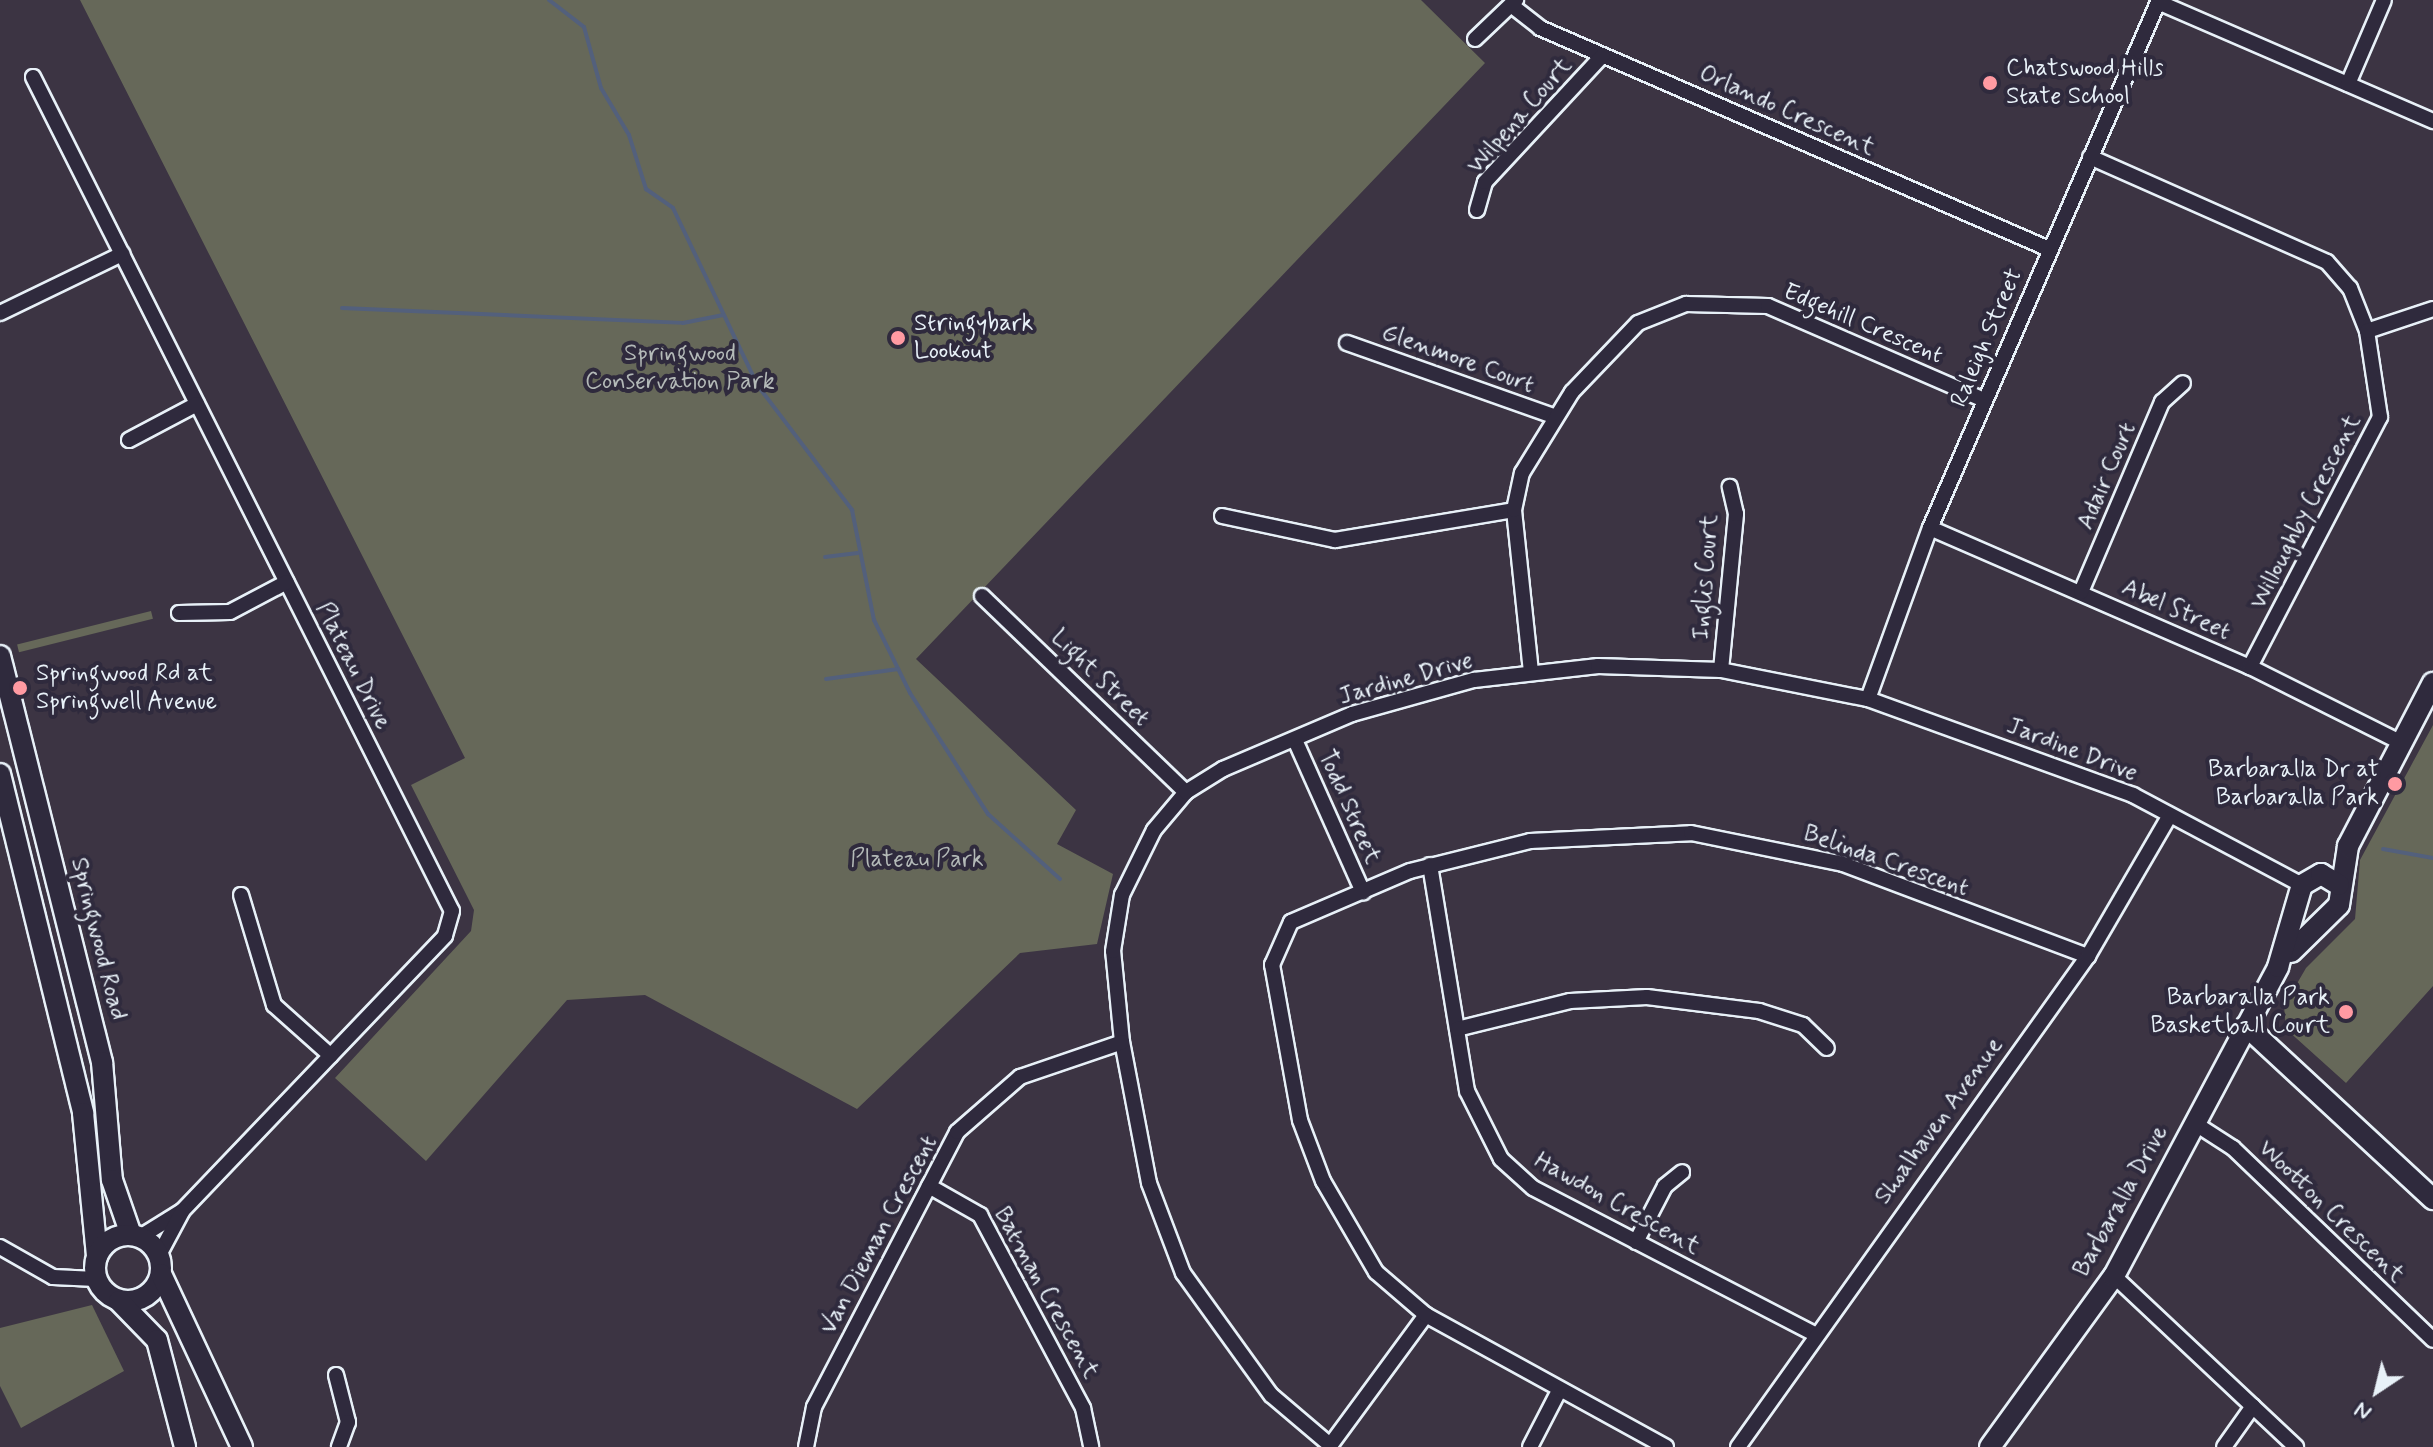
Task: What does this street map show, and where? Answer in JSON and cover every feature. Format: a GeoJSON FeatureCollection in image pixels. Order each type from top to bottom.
{"type":"FeatureCollection","features":[{"type":"Feature","properties":{"kind":"main road","name":"Springwood Road"},"geometry":{"type":"LineString","coordinates":[[0,656],[102,1062],[112,1180],[135,1236]]}},
{"type":"Feature","properties":{"kind":"main road","name":"Barbaralla Drive"},"geometry":{"type":"LineString","coordinates":[[2278,967],[2339,905],[2330,879],[2366,805],[2433,683]]}},
{"type":"Feature","properties":{"kind":"main road"},"geometry":{"type":"LineString","coordinates":[[1,779],[83,1113],[97,1256],[96,1279],[157,1340],[185,1447]]}},
{"type":"Feature","properties":{"kind":"main road"},"geometry":{"type":"LineString","coordinates":[[2328,915],[2314,915],[2301,893],[2330,879]]}},
{"type":"Feature","properties":{"kind":"main road","name":"Barbaralla Drive"},"geometry":{"type":"LineString","coordinates":[[1990,1447],[2114,1276],[2278,967],[2301,893]]}},
{"type":"Feature","properties":{"kind":"main road"},"geometry":{"type":"LineString","coordinates":[[2246,1026],[2433,1199]]}},
{"type":"Feature","properties":{"kind":"main road"},"geometry":{"type":"LineString","coordinates":[[97,1256],[110,1240],[135,1236],[160,1264],[242,1447]]}},
{"type":"Feature","properties":{"kind":"main road"},"geometry":{"type":"LineString","coordinates":[[119,1301],[141,1300],[160,1264]]}},
{"type":"Feature","properties":{"kind":"street"},"geometry":{"type":"LineString","coordinates":[[2348,84],[2384,0]]}},
{"type":"Feature","properties":{"kind":"street"},"geometry":{"type":"LineString","coordinates":[[2159,1],[2433,121]]}},
{"type":"Feature","properties":{"kind":"street","name":"Raleigh Street"},"geometry":{"type":"LineString","coordinates":[[1868,699],[1930,528],[2159,1]]}},
{"type":"Feature","properties":{"kind":"street"},"geometry":{"type":"LineString","coordinates":[[1475,39],[1514,2]]}},
{"type":"Feature","properties":{"kind":"street","name":"Orlando Crescent"},"geometry":{"type":"LineString","coordinates":[[1514,2],[1540,28],[2049,249]]}},
{"type":"Feature","properties":{"kind":"street","name":"Wilpena Court"},"geometry":{"type":"LineString","coordinates":[[1477,210],[1485,182],[1603,55]]}},
{"type":"Feature","properties":{"kind":"street","name":"Plateau Drive"},"geometry":{"type":"LineString","coordinates":[[33,77],[452,911],[445,936],[182,1211],[135,1236]]}},
{"type":"Feature","properties":{"kind":"street","name":"Willoughby Crescent"},"geometry":{"type":"LineString","coordinates":[[2090,157],[2327,262],[2350,288],[2367,331],[2380,417],[2250,667]]}},
{"type":"Feature","properties":{"kind":"street"},"geometry":{"type":"LineString","coordinates":[[0,313],[122,254]]}},
{"type":"Feature","properties":{"kind":"street","name":"Edgehill Crescent"},"geometry":{"type":"LineString","coordinates":[[1531,672],[1514,510],[1522,473],[1553,416],[1607,347],[1638,323],[1686,304],[1724,301],[1768,306],[1984,400]]}},
{"type":"Feature","properties":{"kind":"street"},"geometry":{"type":"LineString","coordinates":[[2367,331],[2433,309]]}},
{"type":"Feature","properties":{"kind":"street","name":"Glenmore Court"},"geometry":{"type":"LineString","coordinates":[[1347,343],[1553,416]]}},
{"type":"Feature","properties":{"kind":"street","name":"Adair Court"},"geometry":{"type":"LineString","coordinates":[[2081,592],[2162,402],[2183,383]]}},
{"type":"Feature","properties":{"kind":"street"},"geometry":{"type":"LineString","coordinates":[[129,440],[197,404]]}},
{"type":"Feature","properties":{"kind":"street","name":"Inglis Court"},"geometry":{"type":"LineString","coordinates":[[1721,670],[1736,514],[1730,487]]}},
{"type":"Feature","properties":{"kind":"street"},"geometry":{"type":"LineString","coordinates":[[1222,516],[1335,540],[1514,510]]}},
{"type":"Feature","properties":{"kind":"street","name":"Abel Street"},"geometry":{"type":"LineString","coordinates":[[1930,528],[2250,667],[2400,742]]}},
{"type":"Feature","properties":{"kind":"street"},"geometry":{"type":"LineString","coordinates":[[179,613],[230,612],[287,582]]}},
{"type":"Feature","properties":{"kind":"street","name":"Light Street"},"geometry":{"type":"LineString","coordinates":[[982,596],[1186,792]]}},
{"type":"Feature","properties":{"kind":"street","name":"Jardine Drive"},"geometry":{"type":"LineString","coordinates":[[1329,1446],[1254,1376],[1183,1273],[1149,1183],[1122,1042],[1113,951],[1122,895],[1154,830],[1186,792],[1367,709],[1531,672],[1721,670],[1868,699],[2133,795],[2301,893]]}},
{"type":"Feature","properties":{"kind":"street","name":"Todd Street"},"geometry":{"type":"LineString","coordinates":[[1295,740],[1363,892]]}},
{"type":"Feature","properties":{"kind":"street","name":"Shoalhaven Avenue"},"geometry":{"type":"LineString","coordinates":[[1738,1447],[1815,1334],[2088,956],[2169,817]]}},
{"type":"Feature","properties":{"kind":"street","name":"Belinda Crescent"},"geometry":{"type":"LineString","coordinates":[[1666,1447],[1426,1315],[1376,1272],[1323,1181],[1300,1120],[1272,965],[1291,922],[1430,865],[1530,841],[1691,833],[1843,864],[2088,956]]}},
{"type":"Feature","properties":{"kind":"street","name":"Hawdon Crescent"},"geometry":{"type":"LineString","coordinates":[[1430,865],[1467,1091],[1501,1159],[1533,1188],[1815,1334]]}},
{"type":"Feature","properties":{"kind":"street"},"geometry":{"type":"LineString","coordinates":[[241,895],[274,1005],[331,1056]]}},
{"type":"Feature","properties":{"kind":"street"},"geometry":{"type":"LineString","coordinates":[[1457,1029],[1570,1001],[1647,997],[1759,1011],[1803,1025],[1827,1048]]}},
{"type":"Feature","properties":{"kind":"street","name":"Van Dieman Crescent"},"geometry":{"type":"LineString","coordinates":[[806,1447],[814,1407],[957,1132],[987,1099],[1020,1077],[1122,1042]]}},
{"type":"Feature","properties":{"kind":"street","name":"Wootton Crescent"},"geometry":{"type":"LineString","coordinates":[[2194,1123],[2233,1148],[2433,1340]]}},
{"type":"Feature","properties":{"kind":"street"},"geometry":{"type":"LineString","coordinates":[[1636,1242],[1665,1186],[1682,1172]]}},
{"type":"Feature","properties":{"kind":"street","name":"Batman Crescent"},"geometry":{"type":"LineString","coordinates":[[929,1186],[980,1215],[1083,1408],[1091,1447]]}},
{"type":"Feature","properties":{"kind":"street","name":"Plateau Drive"},"geometry":{"type":"LineString","coordinates":[[160,1264],[182,1211]]}},
{"type":"Feature","properties":{"kind":"street"},"geometry":{"type":"LineString","coordinates":[[0,1247],[53,1277],[96,1279]]}},
{"type":"Feature","properties":{"kind":"street"},"geometry":{"type":"LineString","coordinates":[[2114,1276],[2296,1447]]}},
{"type":"Feature","properties":{"kind":"street"},"geometry":{"type":"LineString","coordinates":[[1329,1446],[1426,1315]]}},
{"type":"Feature","properties":{"kind":"street"},"geometry":{"type":"LineString","coordinates":[[336,1375],[348,1422],[339,1447]]}},
{"type":"Feature","properties":{"kind":"street"},"geometry":{"type":"LineString","coordinates":[[1530,1447],[1560,1389]]}},
{"type":"Feature","properties":{"kind":"street"},"geometry":{"type":"LineString","coordinates":[[2224,1447],[2253,1406]]}},
{"type":"Feature","properties":{"kind":"green space","name":"Springwood Conservation Park"},"geometry":{"type":"Polygon","coordinates":[[[80,0],[1421,0],[1485,63],[916,659],[1076,810],[1057,844],[1113,874],[1097,944],[1020,953],[857,1109],[645,995],[567,1000],[426,1161],[335,1078],[471,931],[474,910],[411,785],[465,758],[80,0]]]}},
{"type":"Feature","properties":{"kind":"green space"},"geometry":{"type":"Polygon","coordinates":[[[151,611],[153,619],[19,652],[17,644],[151,611]]]}},
{"type":"Feature","properties":{"kind":"green space"},"geometry":{"type":"Polygon","coordinates":[[[2433,725],[2433,986],[2346,1083],[2286,1029],[2284,1006],[2306,968],[2355,919],[2360,860],[2433,725]]]}},
{"type":"Feature","properties":{"kind":"green space"},"geometry":{"type":"Polygon","coordinates":[[[92,1305],[124,1371],[21,1428],[0,1386],[0,1328],[92,1305]]]}},
{"type":"Feature","properties":{"kind":"waterway"},"geometry":{"type":"LineString","coordinates":[[549,0],[584,27],[601,88],[629,135],[646,189],[673,208],[758,386],[852,510],[874,620],[910,693],[988,814],[1060,879]]}},
{"type":"Feature","properties":{"kind":"waterway"},"geometry":{"type":"LineString","coordinates":[[342,308],[683,323],[723,315]]}},
{"type":"Feature","properties":{"kind":"waterway"},"geometry":{"type":"LineString","coordinates":[[825,557],[858,553]]}},
{"type":"Feature","properties":{"kind":"waterway"},"geometry":{"type":"LineString","coordinates":[[826,679],[898,669]]}},
{"type":"Feature","properties":{"kind":"waterway"},"geometry":{"type":"LineString","coordinates":[[2383,849],[2433,858]]}},
{"type":"Feature","properties":{"kind":"place","name":"Chatswood Hills State School"},"geometry":{"type":"Point","coordinates":[1990,83]}},
{"type":"Feature","properties":{"kind":"place","name":"Stringybark Lookout"},"geometry":{"type":"Point","coordinates":[898,338]}},
{"type":"Feature","properties":{"kind":"place","name":"Springwood Rd at Springwell Avenue"},"geometry":{"type":"Point","coordinates":[20,688]}},
{"type":"Feature","properties":{"kind":"place","name":"Barbaralla Dr at Barbaralla Park"},"geometry":{"type":"Point","coordinates":[2395,784]}},
{"type":"Feature","properties":{"kind":"place","name":"Barbaralla Park Basketball Court"},"geometry":{"type":"Point","coordinates":[2346,1012]}},
{"type":"Feature","properties":{"kind":"park label","name":"Plateau Park"},"geometry":{"type":"Point","coordinates":[917,860]}}]}
